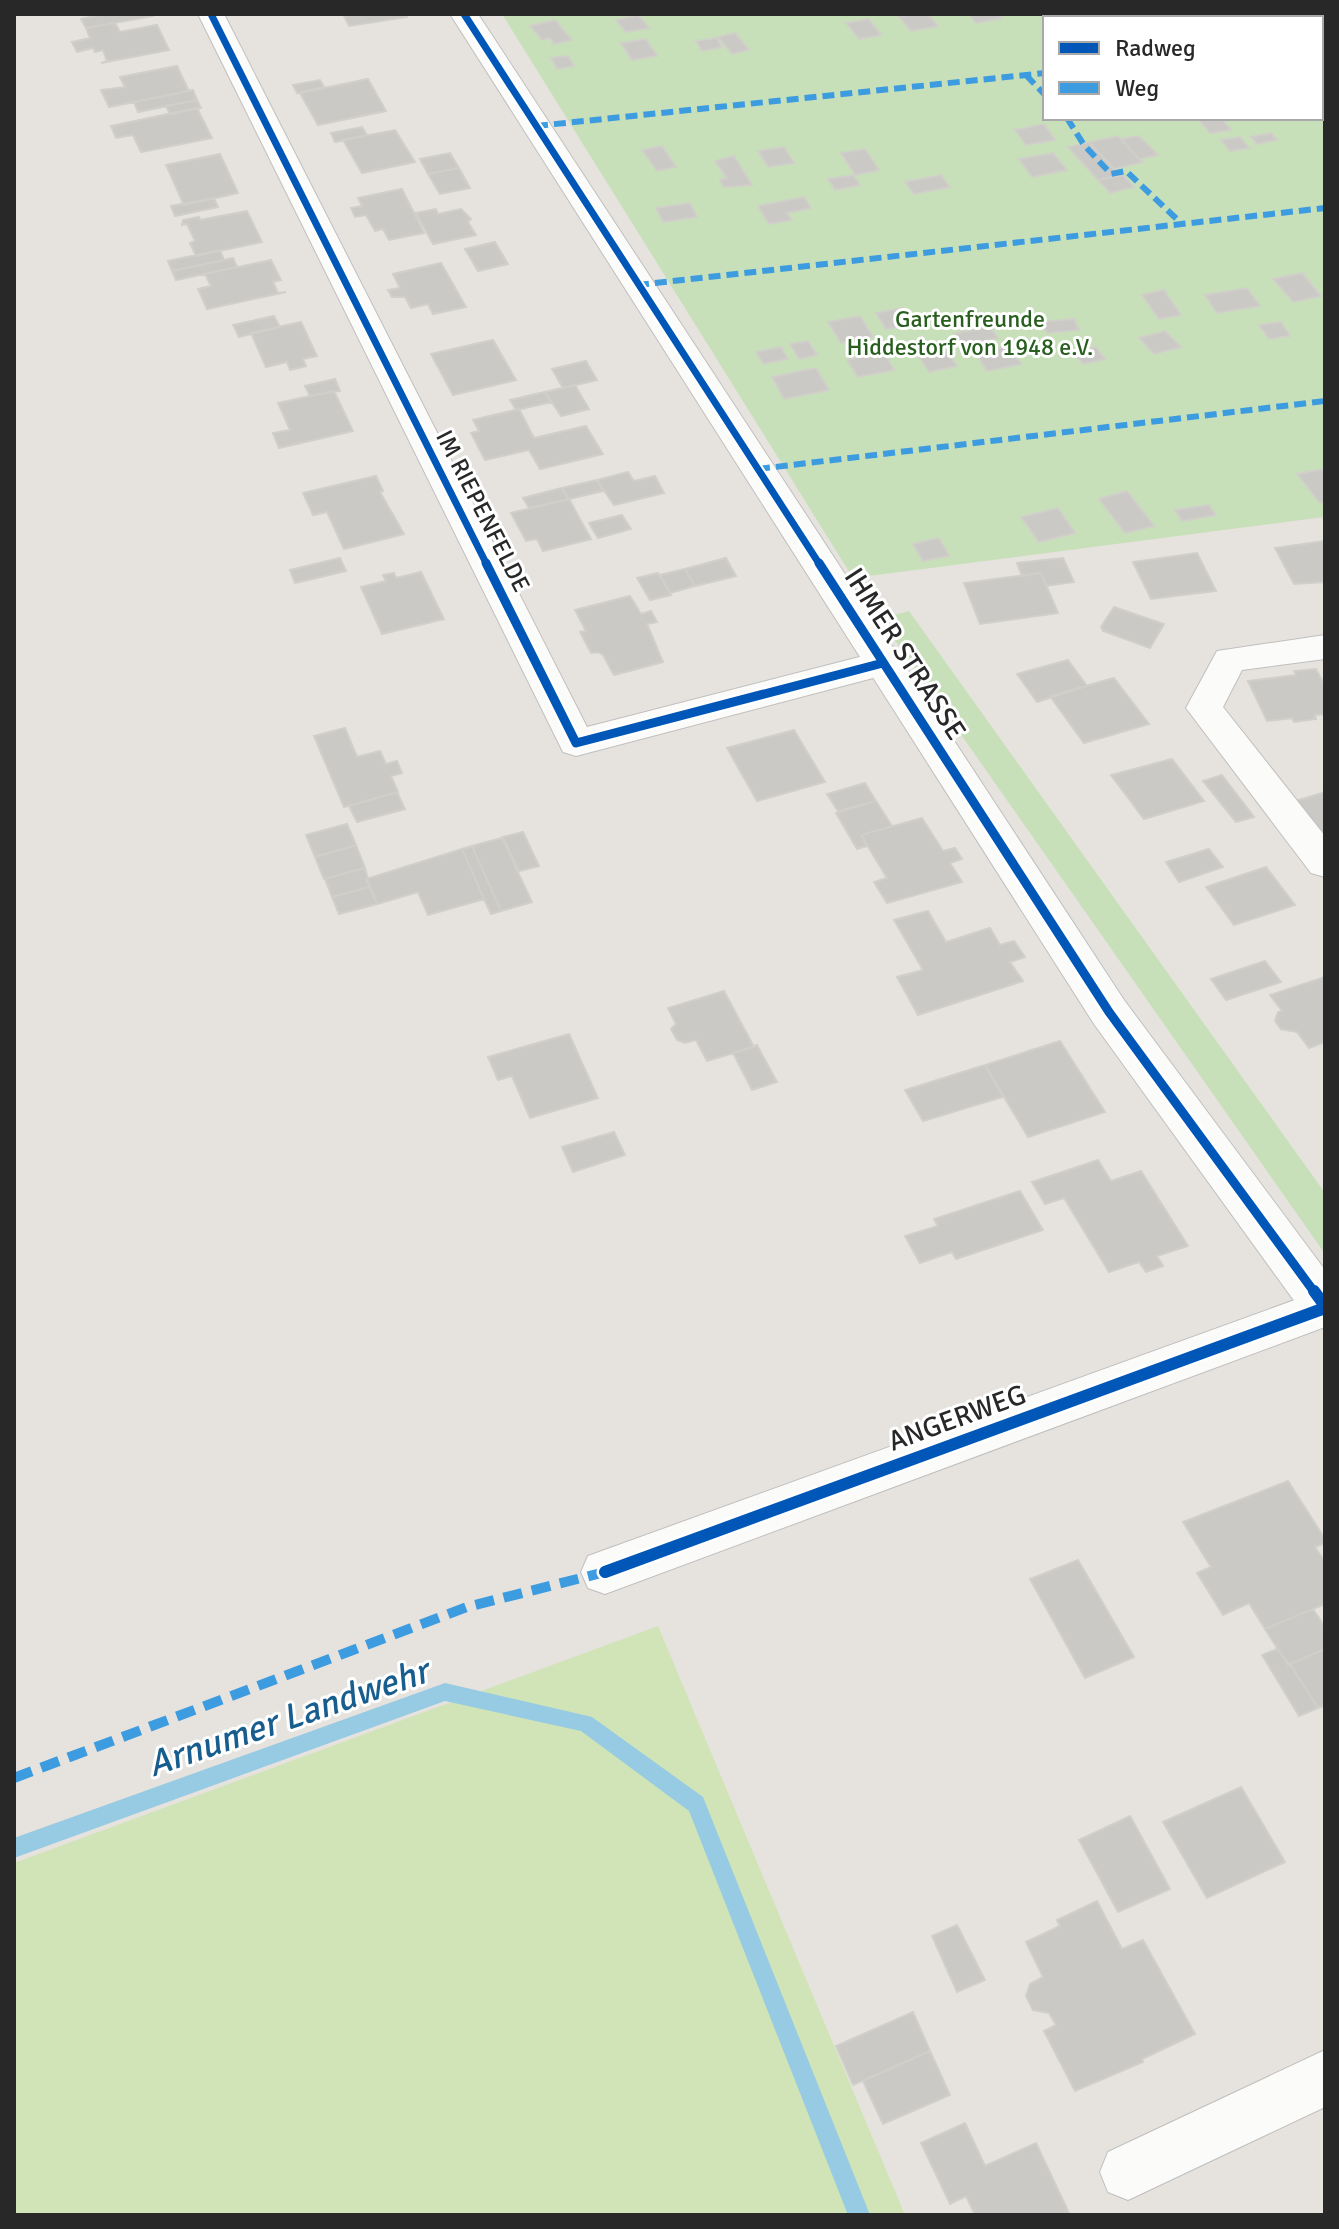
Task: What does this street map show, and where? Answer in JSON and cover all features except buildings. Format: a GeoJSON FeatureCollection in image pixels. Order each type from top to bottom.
{"type":"FeatureCollection","features":[{"type":"Feature","properties":{"kind":"street","name":"IM RIEPENFELDE"},"geometry":{"type":"LineString","coordinates":[[211,14],[576,743],[883,663]]}},
{"type":"Feature","properties":{"kind":"street","name":"IHMER STRASSE"},"geometry":{"type":"LineString","coordinates":[[464,14],[1109,1012],[1325,1307]]}},
{"type":"Feature","properties":{"kind":"street"},"geometry":{"type":"LineString","coordinates":[[1325,647],[1230,660],[1204,708],[1325,863]]}},
{"type":"Feature","properties":{"kind":"street","name":"ANGERWEG"},"geometry":{"type":"LineString","coordinates":[[605,1572],[1325,1307]]}},
{"type":"Feature","properties":{"kind":"street"},"geometry":{"type":"LineString","coordinates":[[1128,2172],[1325,2078]]}},
{"type":"Feature","properties":{"kind":"green space","name":"Gartenfreunde Hiddestorf von 1948 e.V."},"geometry":{"type":"Polygon","coordinates":[[[502,14],[1325,14],[1325,517],[853,578],[502,14]]]}},
{"type":"Feature","properties":{"kind":"green space"},"geometry":{"type":"Polygon","coordinates":[[[909,611],[1325,1193],[1325,1254],[880,619],[909,611]]]}},
{"type":"Feature","properties":{"kind":"green space"},"geometry":{"type":"Polygon","coordinates":[[[658,1626],[905,2215],[14,2215],[14,1863],[658,1626]]]}},
{"type":"Feature","properties":{"kind":"waterway","name":"Arnumer Landwehr"},"geometry":{"type":"LineString","coordinates":[[14,1848],[445,1692],[585,1723],[696,1804],[859,2215]]}},
{"type":"Feature","properties":{"kind":"marked path"},"geometry":{"type":"LineString","coordinates":[[536,126],[1043,73]]}},
{"type":"Feature","properties":{"kind":"marked path"},"geometry":{"type":"LineString","coordinates":[[1026,75],[1043,93]]}},
{"type":"Feature","properties":{"kind":"marked path"},"geometry":{"type":"LineString","coordinates":[[1068,120],[1084,145],[1111,174],[1126,171],[1182,224]]}},
{"type":"Feature","properties":{"kind":"marked path"},"geometry":{"type":"LineString","coordinates":[[637,285],[1325,208]]}},
{"type":"Feature","properties":{"kind":"marked path"},"geometry":{"type":"LineString","coordinates":[[758,469],[1325,401]]}},
{"type":"Feature","properties":{"kind":"marked path"},"geometry":{"type":"LineString","coordinates":[[14,1778],[467,1607],[605,1572]]}},
{"type":"Feature","properties":{"kind":"cycle path"},"geometry":{"type":"LineString","coordinates":[[211,14],[576,743],[883,663]]}},
{"type":"Feature","properties":{"kind":"cycle path"},"geometry":{"type":"LineString","coordinates":[[464,14],[1109,1012],[1325,1306]]}},
{"type":"Feature","properties":{"kind":"cycle path"},"geometry":{"type":"LineString","coordinates":[[605,1572],[1325,1308]]}}]}
